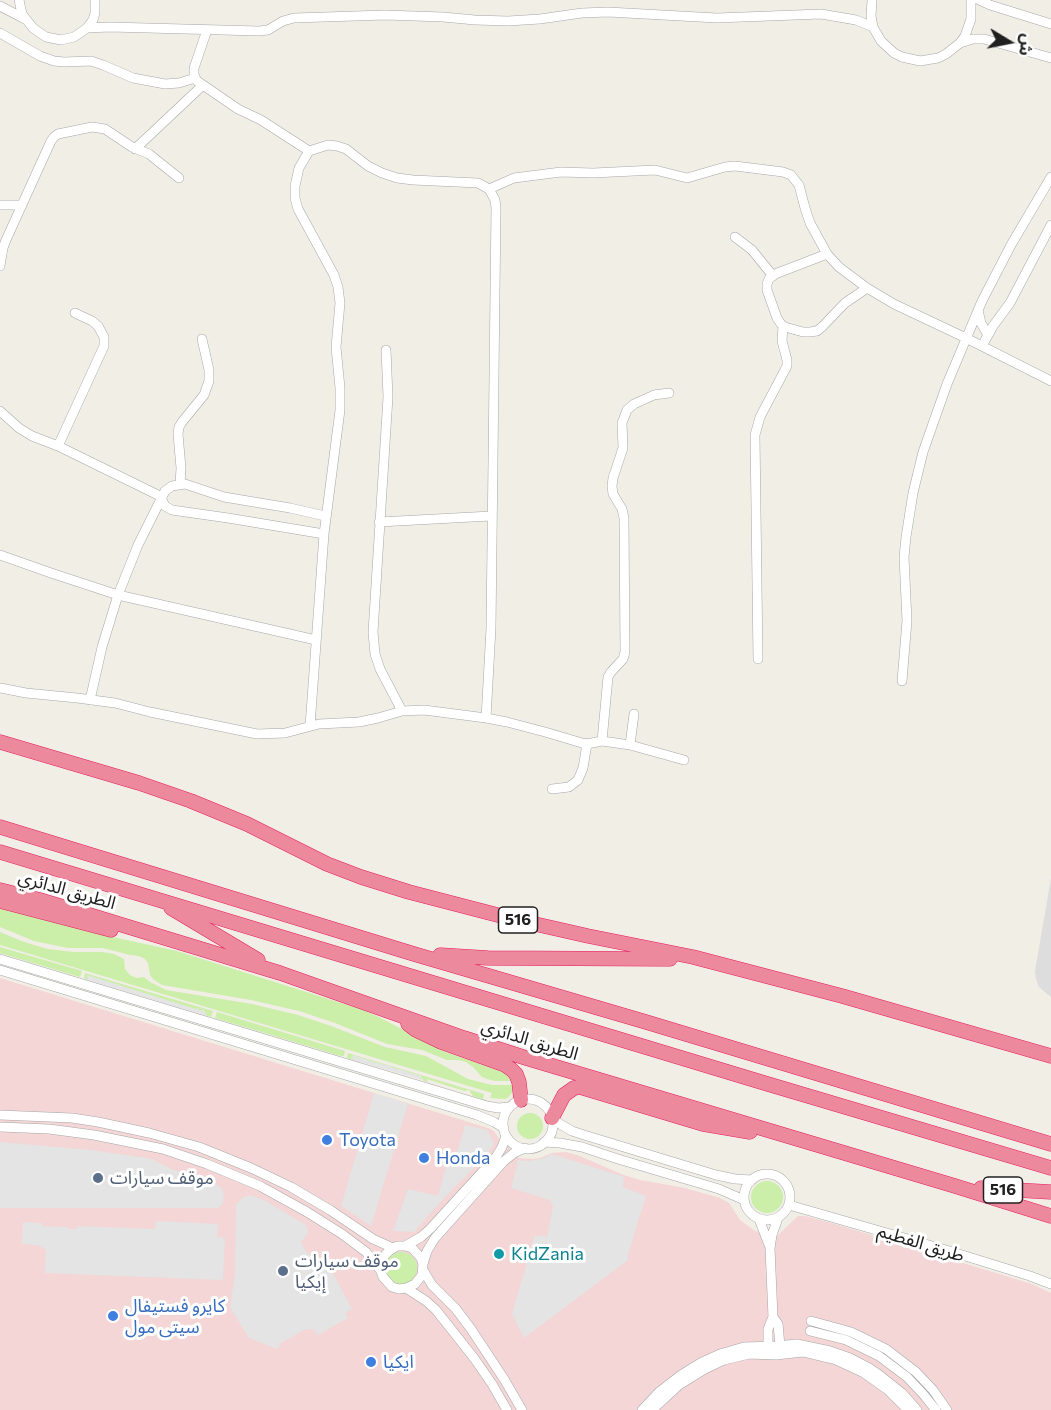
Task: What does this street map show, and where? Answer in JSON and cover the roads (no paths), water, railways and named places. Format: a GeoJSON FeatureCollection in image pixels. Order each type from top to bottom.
{"type":"FeatureCollection","features":[{"type":"Feature","properties":{"kind":"highway","name":"516"},"geometry":{"type":"LineString","coordinates":[[0,742],[191,801],[247,824],[318,860],[381,884],[524,922],[693,957],[842,996],[1051,1056]]}},
{"type":"Feature","properties":{"kind":"highway","name":"516"},"geometry":{"type":"LineString","coordinates":[[0,827],[414,954],[1051,1144]]}},
{"type":"Feature","properties":{"kind":"highway","name":"الطريق الدائري"},"geometry":{"type":"LineString","coordinates":[[0,852],[1051,1168]]}},
{"type":"Feature","properties":{"kind":"highway","name":"الطريق الدائري"},"geometry":{"type":"LineString","coordinates":[[0,891],[40,900],[280,973],[526,1058],[1051,1216]]}},
{"type":"Feature","properties":{"kind":"highway","name":"516"},"geometry":{"type":"LineString","coordinates":[[157,899],[280,973]]}},
{"type":"Feature","properties":{"kind":"highway"},"geometry":{"type":"LineString","coordinates":[[0,901],[112,930],[131,934],[146,932]]}},
{"type":"Feature","properties":{"kind":"highway","name":"516"},"geometry":{"type":"LineString","coordinates":[[414,954],[488,958],[675,959],[693,957]]}},
{"type":"Feature","properties":{"kind":"highway"},"geometry":{"type":"LineString","coordinates":[[395,1014],[416,1030],[435,1039],[512,1069],[519,1082],[515,1103]]}},
{"type":"Feature","properties":{"kind":"highway"},"geometry":{"type":"LineString","coordinates":[[553,1119],[564,1095],[574,1088],[580,1088],[718,1128],[776,1133]]}},
{"type":"Feature","properties":{"kind":"highway","name":"516"},"geometry":{"type":"LineString","coordinates":[[955,1186],[1051,1192]]}},
{"type":"Feature","properties":{"kind":"street"},"geometry":{"type":"LineString","coordinates":[[19,0],[20,9],[33,28],[56,40],[70,39],[87,28],[93,20],[95,0]]}},
{"type":"Feature","properties":{"kind":"street"},"geometry":{"type":"LineString","coordinates":[[871,3],[873,27],[881,40],[894,53],[920,61],[938,58],[960,43],[969,28],[971,0]]}},
{"type":"Feature","properties":{"kind":"street"},"geometry":{"type":"LineString","coordinates":[[979,0],[1051,24]]}},
{"type":"Feature","properties":{"kind":"street"},"geometry":{"type":"LineString","coordinates":[[851,19],[863,13],[871,3]]}},
{"type":"Feature","properties":{"kind":"street"},"geometry":{"type":"LineString","coordinates":[[0,6],[25,19]]}},
{"type":"Feature","properties":{"kind":"street"},"geometry":{"type":"LineString","coordinates":[[87,28],[264,31],[291,18],[443,17],[508,21],[608,12],[717,18],[808,14],[851,19],[873,27]]}},
{"type":"Feature","properties":{"kind":"street"},"geometry":{"type":"LineString","coordinates":[[95,13],[101,22],[111,27]]}},
{"type":"Feature","properties":{"kind":"street"},"geometry":{"type":"LineString","coordinates":[[199,82],[194,68],[207,30]]}},
{"type":"Feature","properties":{"kind":"street"},"geometry":{"type":"LineString","coordinates":[[0,33],[40,56],[54,61],[97,62],[133,78],[165,84],[199,82],[238,109],[261,120],[309,151]]}},
{"type":"Feature","properties":{"kind":"street"},"geometry":{"type":"LineString","coordinates":[[960,43],[973,39],[984,39],[1051,58]]}},
{"type":"Feature","properties":{"kind":"street"},"geometry":{"type":"LineString","coordinates":[[135,149],[199,82]]}},
{"type":"Feature","properties":{"kind":"street"},"geometry":{"type":"LineString","coordinates":[[0,266],[4,244],[51,141],[58,134],[99,127],[135,149],[149,154],[180,178]]}},
{"type":"Feature","properties":{"kind":"street"},"geometry":{"type":"LineString","coordinates":[[310,726],[324,534],[340,410],[336,347],[340,303],[334,275],[298,209],[295,192],[301,163],[309,151],[324,146],[338,146],[368,166],[389,176],[413,180],[482,184],[489,189],[495,200],[490,628],[486,718]]}},
{"type":"Feature","properties":{"kind":"street"},"geometry":{"type":"LineString","coordinates":[[489,189],[514,178],[561,172],[655,170],[687,178],[735,166],[783,172],[791,175],[799,184],[807,215],[827,254],[836,264],[867,288],[899,307],[1051,381]]}},
{"type":"Feature","properties":{"kind":"street"},"geometry":{"type":"LineString","coordinates":[[902,681],[907,614],[904,557],[913,493],[929,431],[946,384],[978,310],[1011,245],[1051,177]]}},
{"type":"Feature","properties":{"kind":"street"},"geometry":{"type":"LineString","coordinates":[[0,205],[22,205]]}},
{"type":"Feature","properties":{"kind":"street"},"geometry":{"type":"LineString","coordinates":[[982,346],[1047,245],[1051,225]]}},
{"type":"Feature","properties":{"kind":"street"},"geometry":{"type":"LineString","coordinates":[[735,237],[748,246],[773,276]]}},
{"type":"Feature","properties":{"kind":"street"},"geometry":{"type":"LineString","coordinates":[[827,254],[773,276],[768,282],[767,290],[778,320],[783,326],[803,332],[817,331],[844,303],[867,288]]}},
{"type":"Feature","properties":{"kind":"street"},"geometry":{"type":"LineString","coordinates":[[978,310],[981,323],[988,335]]}},
{"type":"Feature","properties":{"kind":"street"},"geometry":{"type":"LineString","coordinates":[[58,446],[104,346],[103,333],[98,326],[75,313]]}},
{"type":"Feature","properties":{"kind":"street"},"geometry":{"type":"LineString","coordinates":[[758,659],[755,435],[760,417],[787,366],[782,341],[783,326]]}},
{"type":"Feature","properties":{"kind":"street"},"geometry":{"type":"LineString","coordinates":[[180,484],[179,427],[204,395],[209,381],[209,370],[202,339]]}},
{"type":"Feature","properties":{"kind":"street"},"geometry":{"type":"LineString","coordinates":[[386,350],[388,397],[372,621],[374,643],[382,677],[402,711]]}},
{"type":"Feature","properties":{"kind":"street"},"geometry":{"type":"LineString","coordinates":[[602,741],[608,680],[611,672],[626,652],[624,518],[622,509],[613,494],[612,486],[624,448],[622,423],[627,410],[634,404],[647,397],[669,393]]}},
{"type":"Feature","properties":{"kind":"street"},"geometry":{"type":"LineString","coordinates":[[1,414],[24,432],[39,440],[58,446],[162,496]]}},
{"type":"Feature","properties":{"kind":"street"},"geometry":{"type":"LineString","coordinates":[[90,700],[102,647],[118,595],[138,545],[165,491],[180,484],[190,485],[224,497],[326,516]]}},
{"type":"Feature","properties":{"kind":"street"},"geometry":{"type":"LineString","coordinates":[[162,496],[165,506],[172,510],[324,534]]}},
{"type":"Feature","properties":{"kind":"street"},"geometry":{"type":"LineString","coordinates":[[379,522],[491,516]]}},
{"type":"Feature","properties":{"kind":"street"},"geometry":{"type":"LineString","coordinates":[[0,555],[118,595],[316,640]]}},
{"type":"Feature","properties":{"kind":"street"},"geometry":{"type":"LineString","coordinates":[[0,688],[115,703],[247,733],[275,734],[328,723],[369,720],[402,711],[424,710],[526,726],[587,744],[602,741],[630,745],[684,760]]}},
{"type":"Feature","properties":{"kind":"street"},"geometry":{"type":"LineString","coordinates":[[630,745],[634,714]]}},
{"type":"Feature","properties":{"kind":"street"},"geometry":{"type":"LineString","coordinates":[[552,789],[569,787],[578,780],[583,768],[587,744]]}},
{"type":"Feature","properties":{"kind":"street"},"geometry":{"type":"LineString","coordinates":[[0,959],[487,1106],[498,1108],[528,1099],[546,1106],[553,1119],[550,1136],[535,1147],[525,1148],[504,1161],[430,1245],[422,1275],[416,1284],[399,1289],[392,1287],[383,1277],[381,1265],[385,1255],[393,1248],[405,1246],[421,1237],[496,1157],[502,1147],[506,1113],[515,1103]]}},
{"type":"Feature","properties":{"kind":"street"},"geometry":{"type":"LineString","coordinates":[[0,970],[483,1117],[505,1132],[514,1144],[525,1148]]}},
{"type":"Feature","properties":{"kind":"street"},"geometry":{"type":"LineString","coordinates":[[0,1115],[72,1118],[98,1122],[141,1131],[199,1148],[281,1182],[330,1210],[373,1239],[393,1248]]}},
{"type":"Feature","properties":{"kind":"street"},"geometry":{"type":"LineString","coordinates":[[553,1119],[584,1136],[716,1175],[752,1180]]}},
{"type":"Feature","properties":{"kind":"street"},"geometry":{"type":"LineString","coordinates":[[0,1127],[72,1131],[163,1149],[285,1199],[324,1222],[366,1252],[381,1270]]}},
{"type":"Feature","properties":{"kind":"street"},"geometry":{"type":"LineString","coordinates":[[544,1142],[582,1147],[719,1189],[744,1200]]}},
{"type":"Feature","properties":{"kind":"street"},"geometry":{"type":"LineString","coordinates":[[768,1174],[784,1181],[789,1188],[791,1197],[789,1205],[778,1218],[765,1221],[749,1211],[744,1200],[746,1189],[752,1180],[768,1174]]}},
{"type":"Feature","properties":{"kind":"street","name":"طريق الفطيم"},"geometry":{"type":"LineString","coordinates":[[789,1205],[957,1253],[1051,1284]]}},
{"type":"Feature","properties":{"kind":"street"},"geometry":{"type":"LineString","coordinates":[[768,1346],[768,1329],[773,1317],[770,1248],[778,1218]]}},
{"type":"Feature","properties":{"kind":"street"},"geometry":{"type":"LineString","coordinates":[[759,1219],[770,1248]]}},
{"type":"Feature","properties":{"kind":"street"},"geometry":{"type":"LineString","coordinates":[[405,1246],[417,1252],[432,1285],[456,1309],[471,1329],[522,1410]]}},
{"type":"Feature","properties":{"kind":"street"},"geometry":{"type":"LineString","coordinates":[[406,1288],[436,1310],[474,1358],[507,1410]]}},
{"type":"Feature","properties":{"kind":"street"},"geometry":{"type":"LineString","coordinates":[[773,1317],[778,1324],[780,1346]]}},
{"type":"Feature","properties":{"kind":"street"},"geometry":{"type":"LineString","coordinates":[[936,1410],[907,1377],[879,1356],[811,1326],[851,1332],[886,1350],[916,1372],[947,1410]]}},
{"type":"Feature","properties":{"kind":"street"},"geometry":{"type":"LineString","coordinates":[[652,1410],[709,1359],[736,1348],[797,1344],[851,1366],[891,1388],[917,1410]]}},
{"type":"Feature","properties":{"kind":"street"},"geometry":{"type":"LineString","coordinates":[[642,1410],[670,1383],[724,1360],[756,1353],[776,1355],[819,1352]]}},
{"type":"Feature","properties":{"kind":"street"},"geometry":{"type":"LineString","coordinates":[[891,1388],[908,1410]]}},
{"type":"Feature","properties":{"kind":"place","name":"Toyota"},"geometry":{"type":"Point","coordinates":[327,1140]}},
{"type":"Feature","properties":{"kind":"place","name":"Honda"},"geometry":{"type":"Point","coordinates":[424,1158]}},
{"type":"Feature","properties":{"kind":"place","name":"موقف سيارات"},"geometry":{"type":"Point","coordinates":[98,1178]}},
{"type":"Feature","properties":{"kind":"place","name":"KidZania"},"geometry":{"type":"Point","coordinates":[499,1254]}},
{"type":"Feature","properties":{"kind":"place","name":"موقف سيارات إيكيا"},"geometry":{"type":"Point","coordinates":[283,1271]}},
{"type":"Feature","properties":{"kind":"place","name":"كايرو فستيفال سيتى مول"},"geometry":{"type":"Point","coordinates":[113,1316]}},
{"type":"Feature","properties":{"kind":"place","name":"ايكيا"},"geometry":{"type":"Point","coordinates":[371,1362]}}]}
